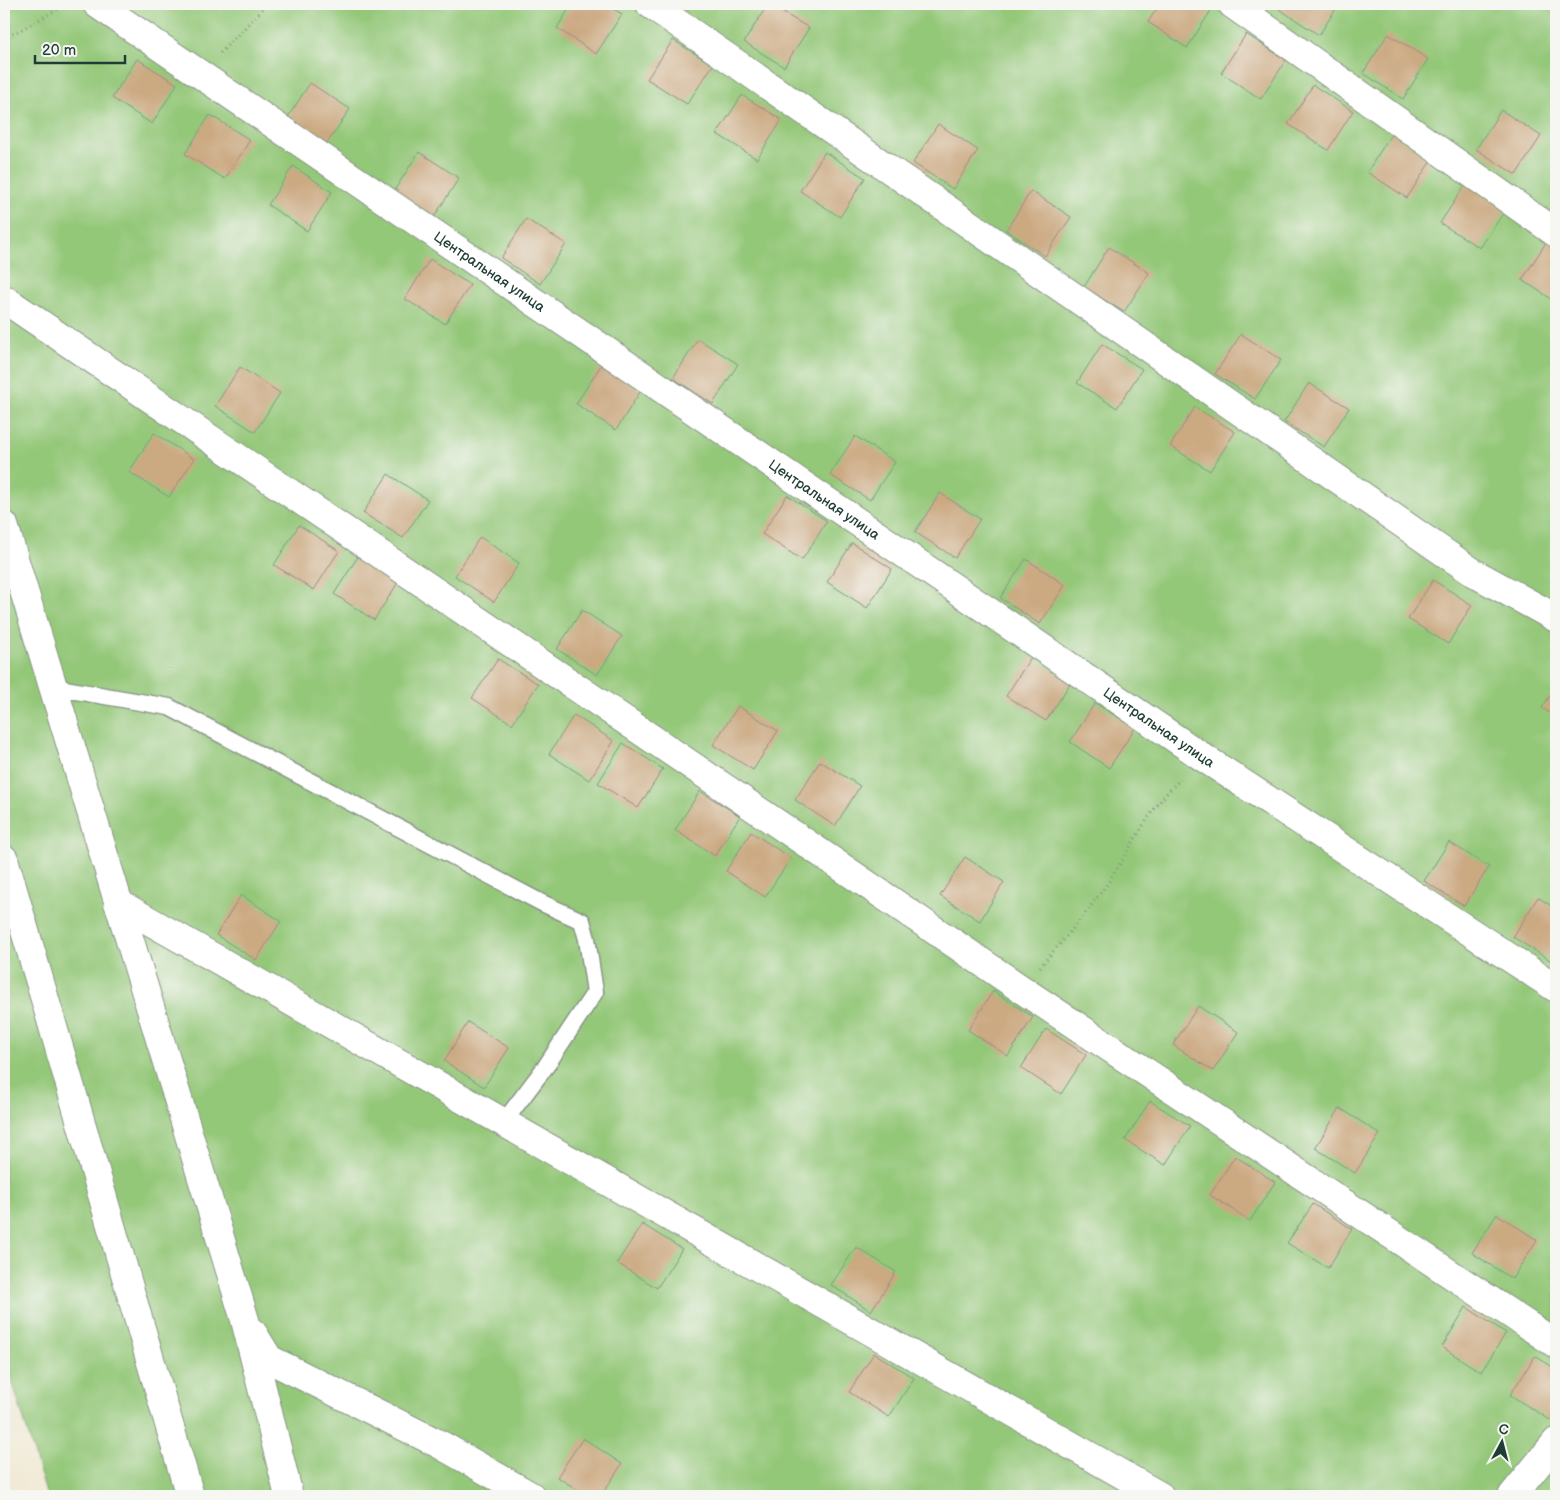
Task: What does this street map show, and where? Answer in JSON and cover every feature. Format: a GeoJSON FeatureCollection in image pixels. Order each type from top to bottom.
{"type":"FeatureCollection","features":[{"type":"Feature","properties":{"kind":"street","name":"Центральная улица"},"geometry":{"type":"LineString","coordinates":[[97,4],[1204,758],[1556,988]]}},
{"type":"Feature","properties":{"kind":"street"},"geometry":{"type":"LineString","coordinates":[[650,4],[1474,573],[1556,618]]}},
{"type":"Feature","properties":{"kind":"street"},"geometry":{"type":"LineString","coordinates":[[1232,4],[1556,233]]}},
{"type":"Feature","properties":{"kind":"street"},"geometry":{"type":"LineString","coordinates":[[4,299],[1033,997],[1556,1344]]}},
{"type":"Feature","properties":{"kind":"street"},"geometry":{"type":"LineString","coordinates":[[4,525],[245,1320],[289,1496]]}},
{"type":"Feature","properties":{"kind":"street"},"geometry":{"type":"LineString","coordinates":[[4,859],[190,1496]]}},
{"type":"Feature","properties":{"kind":"street"},"geometry":{"type":"LineString","coordinates":[[118,903],[1160,1496]]}},
{"type":"Feature","properties":{"kind":"street"},"geometry":{"type":"LineString","coordinates":[[245,1320],[269,1359],[441,1445],[531,1496]]}},
{"type":"Feature","properties":{"kind":"street"},"geometry":{"type":"LineString","coordinates":[[1512,1496],[1556,1442]]}},
{"type":"Feature","properties":{"kind":"lane"},"geometry":{"type":"LineString","coordinates":[[53,687],[169,707],[533,898],[582,921],[595,992],[546,1066],[503,1123]]}},
{"type":"Feature","properties":{"kind":"path"},"geometry":{"type":"LineString","coordinates":[[4,39],[67,4]]}},
{"type":"Feature","properties":{"kind":"path"},"geometry":{"type":"LineString","coordinates":[[200,73],[266,4]]}},
{"type":"Feature","properties":{"kind":"path"},"geometry":{"type":"LineString","coordinates":[[1033,997],[1033,974],[1106,886],[1165,793],[1204,758]]}},
{"type":"Feature","properties":{"kind":"green space"},"geometry":{"type":"Polygon","coordinates":[[[4,4],[1556,4],[1556,1496],[47,1496],[4,1354],[4,4]]]}},
{"type":"Feature","properties":{"kind":"building"},"geometry":{"type":"Polygon","coordinates":[[[572,4],[605,4],[622,14],[596,54],[557,28],[572,4]]]}},
{"type":"Feature","properties":{"kind":"building"},"geometry":{"type":"Polygon","coordinates":[[[768,4],[809,28],[784,67],[744,42],[768,4]]]}},
{"type":"Feature","properties":{"kind":"building"},"geometry":{"type":"Polygon","coordinates":[[[1160,4],[1205,4],[1212,9],[1187,48],[1148,22],[1160,4]]]}},
{"type":"Feature","properties":{"kind":"building"},"geometry":{"type":"Polygon","coordinates":[[[1283,4],[1339,4],[1319,35],[1279,9],[1283,4]]]}},
{"type":"Feature","properties":{"kind":"building"},"geometry":{"type":"Polygon","coordinates":[[[1246,34],[1286,60],[1261,99],[1221,73],[1246,34]]]}},
{"type":"Feature","properties":{"kind":"building"},"geometry":{"type":"Polygon","coordinates":[[[1388,34],[1428,59],[1403,99],[1363,73],[1388,34]]]}},
{"type":"Feature","properties":{"kind":"building"},"geometry":{"type":"Polygon","coordinates":[[[673,40],[713,65],[687,104],[647,79],[673,40]]]}},
{"type":"Feature","properties":{"kind":"building"},"geometry":{"type":"Polygon","coordinates":[[[137,59],[177,84],[152,124],[112,98],[137,59]]]}},
{"type":"Feature","properties":{"kind":"building"},"geometry":{"type":"Polygon","coordinates":[[[310,83],[350,109],[324,148],[284,123],[310,83]]]}},
{"type":"Feature","properties":{"kind":"building"},"geometry":{"type":"Polygon","coordinates":[[[1313,85],[1353,111],[1328,150],[1288,124],[1313,85]]]}},
{"type":"Feature","properties":{"kind":"building"},"geometry":{"type":"Polygon","coordinates":[[[742,95],[782,120],[757,159],[717,134],[742,95]]]}},
{"type":"Feature","properties":{"kind":"building"},"geometry":{"type":"Polygon","coordinates":[[[1501,110],[1541,136],[1516,175],[1476,149],[1501,110]]]}},
{"type":"Feature","properties":{"kind":"building"},"geometry":{"type":"Polygon","coordinates":[[[210,115],[250,140],[225,179],[185,154],[210,115]]]}},
{"type":"Feature","properties":{"kind":"building"},"geometry":{"type":"Polygon","coordinates":[[[938,124],[978,150],[953,189],[913,163],[938,124]]]}},
{"type":"Feature","properties":{"kind":"building"},"geometry":{"type":"Polygon","coordinates":[[[1392,133],[1432,159],[1407,198],[1367,172],[1392,133]]]}},
{"type":"Feature","properties":{"kind":"building"},"geometry":{"type":"Polygon","coordinates":[[[419,152],[459,178],[434,217],[394,191],[419,152]]]}},
{"type":"Feature","properties":{"kind":"building"},"geometry":{"type":"Polygon","coordinates":[[[825,152],[865,178],[840,217],[800,191],[825,152]]]}},
{"type":"Feature","properties":{"kind":"building"},"geometry":{"type":"Polygon","coordinates":[[[293,166],[332,192],[307,231],[268,205],[293,166]]]}},
{"type":"Feature","properties":{"kind":"building"},"geometry":{"type":"Polygon","coordinates":[[[1466,184],[1506,209],[1480,248],[1440,223],[1466,184]]]}},
{"type":"Feature","properties":{"kind":"building"},"geometry":{"type":"Polygon","coordinates":[[[1031,191],[1071,217],[1045,256],[1006,230],[1031,191]]]}},
{"type":"Feature","properties":{"kind":"building"},"geometry":{"type":"Polygon","coordinates":[[[526,219],[566,244],[540,284],[501,258],[526,219]]]}},
{"type":"Feature","properties":{"kind":"building"},"geometry":{"type":"Polygon","coordinates":[[[1547,241],[1556,247],[1556,302],[1522,280],[1547,241]]]}},
{"type":"Feature","properties":{"kind":"building"},"geometry":{"type":"Polygon","coordinates":[[[1109,247],[1149,273],[1124,312],[1084,287],[1109,247]]]}},
{"type":"Feature","properties":{"kind":"building"},"geometry":{"type":"Polygon","coordinates":[[[430,259],[470,285],[445,324],[405,299],[430,259]]]}},
{"type":"Feature","properties":{"kind":"building"},"geometry":{"type":"Polygon","coordinates":[[[1241,334],[1281,360],[1255,399],[1215,374],[1241,334]]]}},
{"type":"Feature","properties":{"kind":"building"},"geometry":{"type":"Polygon","coordinates":[[[698,339],[738,364],[713,404],[673,378],[698,339]]]}},
{"type":"Feature","properties":{"kind":"building"},"geometry":{"type":"Polygon","coordinates":[[[1102,344],[1142,369],[1117,408],[1077,383],[1102,344]]]}},
{"type":"Feature","properties":{"kind":"building"},"geometry":{"type":"Polygon","coordinates":[[[601,365],[641,390],[616,430],[576,404],[601,365]]]}},
{"type":"Feature","properties":{"kind":"building"},"geometry":{"type":"Polygon","coordinates":[[[240,367],[280,393],[255,432],[215,406],[240,367]]]}},
{"type":"Feature","properties":{"kind":"building"},"geometry":{"type":"Polygon","coordinates":[[[1309,383],[1349,408],[1324,447],[1284,422],[1309,383]]]}},
{"type":"Feature","properties":{"kind":"building"},"geometry":{"type":"Polygon","coordinates":[[[1195,407],[1235,432],[1210,471],[1170,446],[1195,407]]]}},
{"type":"Feature","properties":{"kind":"building"},"geometry":{"type":"Polygon","coordinates":[[[154,433],[194,459],[169,497],[129,472],[154,433]]]}},
{"type":"Feature","properties":{"kind":"building"},"geometry":{"type":"Polygon","coordinates":[[[855,436],[895,462],[870,500],[830,475],[855,436]]]}},
{"type":"Feature","properties":{"kind":"building"},"geometry":{"type":"Polygon","coordinates":[[[388,474],[428,500],[403,538],[363,513],[388,474]]]}},
{"type":"Feature","properties":{"kind":"building"},"geometry":{"type":"Polygon","coordinates":[[[940,493],[980,519],[955,558],[915,532],[940,493]]]}},
{"type":"Feature","properties":{"kind":"building"},"geometry":{"type":"Polygon","coordinates":[[[787,495],[827,521],[802,560],[762,534],[787,495]]]}},
{"type":"Feature","properties":{"kind":"building"},"geometry":{"type":"Polygon","coordinates":[[[299,525],[339,551],[314,590],[274,565],[299,525]]]}},
{"type":"Feature","properties":{"kind":"building"},"geometry":{"type":"Polygon","coordinates":[[[480,537],[519,563],[494,602],[455,576],[480,537]]]}},
{"type":"Feature","properties":{"kind":"building"},"geometry":{"type":"Polygon","coordinates":[[[852,543],[892,569],[867,608],[827,582],[852,543]]]}},
{"type":"Feature","properties":{"kind":"building"},"geometry":{"type":"Polygon","coordinates":[[[359,555],[399,581],[374,620],[334,594],[359,555]]]}},
{"type":"Feature","properties":{"kind":"building"},"geometry":{"type":"Polygon","coordinates":[[[1026,559],[1065,585],[1040,624],[1000,598],[1026,559]]]}},
{"type":"Feature","properties":{"kind":"building"},"geometry":{"type":"Polygon","coordinates":[[[1433,580],[1472,605],[1448,644],[1408,619],[1433,580]]]}},
{"type":"Feature","properties":{"kind":"building"},"geometry":{"type":"Polygon","coordinates":[[[582,610],[622,636],[597,675],[557,649],[582,610]]]}},
{"type":"Feature","properties":{"kind":"building"},"geometry":{"type":"Polygon","coordinates":[[[1031,657],[1071,682],[1046,721],[1006,696],[1031,657]]]}},
{"type":"Feature","properties":{"kind":"building"},"geometry":{"type":"Polygon","coordinates":[[[498,659],[538,684],[512,724],[472,698],[498,659]]]}},
{"type":"Feature","properties":{"kind":"building"},"geometry":{"type":"Polygon","coordinates":[[[1556,686],[1556,717],[1542,708],[1556,686]]]}},
{"type":"Feature","properties":{"kind":"building"},"geometry":{"type":"Polygon","coordinates":[[[1095,703],[1135,728],[1109,768],[1070,742],[1095,703]]]}},
{"type":"Feature","properties":{"kind":"building"},"geometry":{"type":"Polygon","coordinates":[[[738,706],[778,731],[753,770],[713,745],[738,706]]]}},
{"type":"Feature","properties":{"kind":"building"},"geometry":{"type":"Polygon","coordinates":[[[574,715],[614,741],[589,780],[549,754],[574,715]]]}},
{"type":"Feature","properties":{"kind":"building"},"geometry":{"type":"Polygon","coordinates":[[[623,743],[663,769],[638,808],[598,783],[623,743]]]}},
{"type":"Feature","properties":{"kind":"building"},"geometry":{"type":"Polygon","coordinates":[[[820,761],[860,786],[835,826],[795,800],[820,761]]]}},
{"type":"Feature","properties":{"kind":"building"},"geometry":{"type":"Polygon","coordinates":[[[700,791],[740,816],[715,856],[675,830],[700,791]]]}},
{"type":"Feature","properties":{"kind":"building"},"geometry":{"type":"Polygon","coordinates":[[[751,832],[791,858],[765,897],[726,871],[751,832]]]}},
{"type":"Feature","properties":{"kind":"building"},"geometry":{"type":"Polygon","coordinates":[[[1449,842],[1489,867],[1464,906],[1424,881],[1449,842]]]}},
{"type":"Feature","properties":{"kind":"building"},"geometry":{"type":"Polygon","coordinates":[[[965,857],[1004,882],[980,921],[940,896],[965,857]]]}},
{"type":"Feature","properties":{"kind":"building"},"geometry":{"type":"Polygon","coordinates":[[[241,895],[281,921],[256,960],[216,935],[241,895]]]}},
{"type":"Feature","properties":{"kind":"building"},"geometry":{"type":"Polygon","coordinates":[[[1538,897],[1556,909],[1556,956],[1553,962],[1513,937],[1538,897]]]}},
{"type":"Feature","properties":{"kind":"building"},"geometry":{"type":"Polygon","coordinates":[[[993,991],[1033,1017],[1008,1056],[968,1030],[993,991]]]}},
{"type":"Feature","properties":{"kind":"building"},"geometry":{"type":"Polygon","coordinates":[[[1198,1006],[1238,1032],[1213,1071],[1173,1045],[1198,1006]]]}},
{"type":"Feature","properties":{"kind":"building"},"geometry":{"type":"Polygon","coordinates":[[[468,1022],[509,1048],[484,1087],[444,1061],[468,1022]]]}},
{"type":"Feature","properties":{"kind":"building"},"geometry":{"type":"Polygon","coordinates":[[[1046,1029],[1086,1055],[1061,1094],[1021,1068],[1046,1029]]]}},
{"type":"Feature","properties":{"kind":"building"},"geometry":{"type":"Polygon","coordinates":[[[1150,1101],[1190,1126],[1165,1165],[1125,1140],[1150,1101]]]}},
{"type":"Feature","properties":{"kind":"building"},"geometry":{"type":"Polygon","coordinates":[[[1340,1108],[1380,1134],[1355,1173],[1315,1148],[1340,1108]]]}},
{"type":"Feature","properties":{"kind":"building"},"geometry":{"type":"Polygon","coordinates":[[[1235,1156],[1275,1182],[1250,1221],[1210,1195],[1235,1156]]]}},
{"type":"Feature","properties":{"kind":"building"},"geometry":{"type":"Polygon","coordinates":[[[1313,1204],[1352,1229],[1328,1268],[1287,1243],[1313,1204]]]}},
{"type":"Feature","properties":{"kind":"building"},"geometry":{"type":"Polygon","coordinates":[[[1497,1214],[1537,1240],[1512,1279],[1472,1253],[1497,1214]]]}},
{"type":"Feature","properties":{"kind":"building"},"geometry":{"type":"Polygon","coordinates":[[[642,1224],[682,1249],[657,1288],[617,1263],[642,1224]]]}},
{"type":"Feature","properties":{"kind":"building"},"geometry":{"type":"Polygon","coordinates":[[[856,1247],[896,1272],[871,1311],[831,1285],[856,1247]]]}},
{"type":"Feature","properties":{"kind":"building"},"geometry":{"type":"Polygon","coordinates":[[[1466,1307],[1506,1333],[1481,1372],[1442,1347],[1466,1307]]]}},
{"type":"Feature","properties":{"kind":"building"},"geometry":{"type":"Polygon","coordinates":[[[874,1353],[914,1378],[889,1417],[849,1392],[874,1353]]]}},
{"type":"Feature","properties":{"kind":"building"},"geometry":{"type":"Polygon","coordinates":[[[1535,1356],[1556,1369],[1556,1411],[1550,1420],[1510,1395],[1535,1356]]]}},
{"type":"Feature","properties":{"kind":"building"},"geometry":{"type":"Polygon","coordinates":[[[583,1438],[622,1464],[601,1496],[588,1496],[557,1477],[583,1438]]]}}]}
